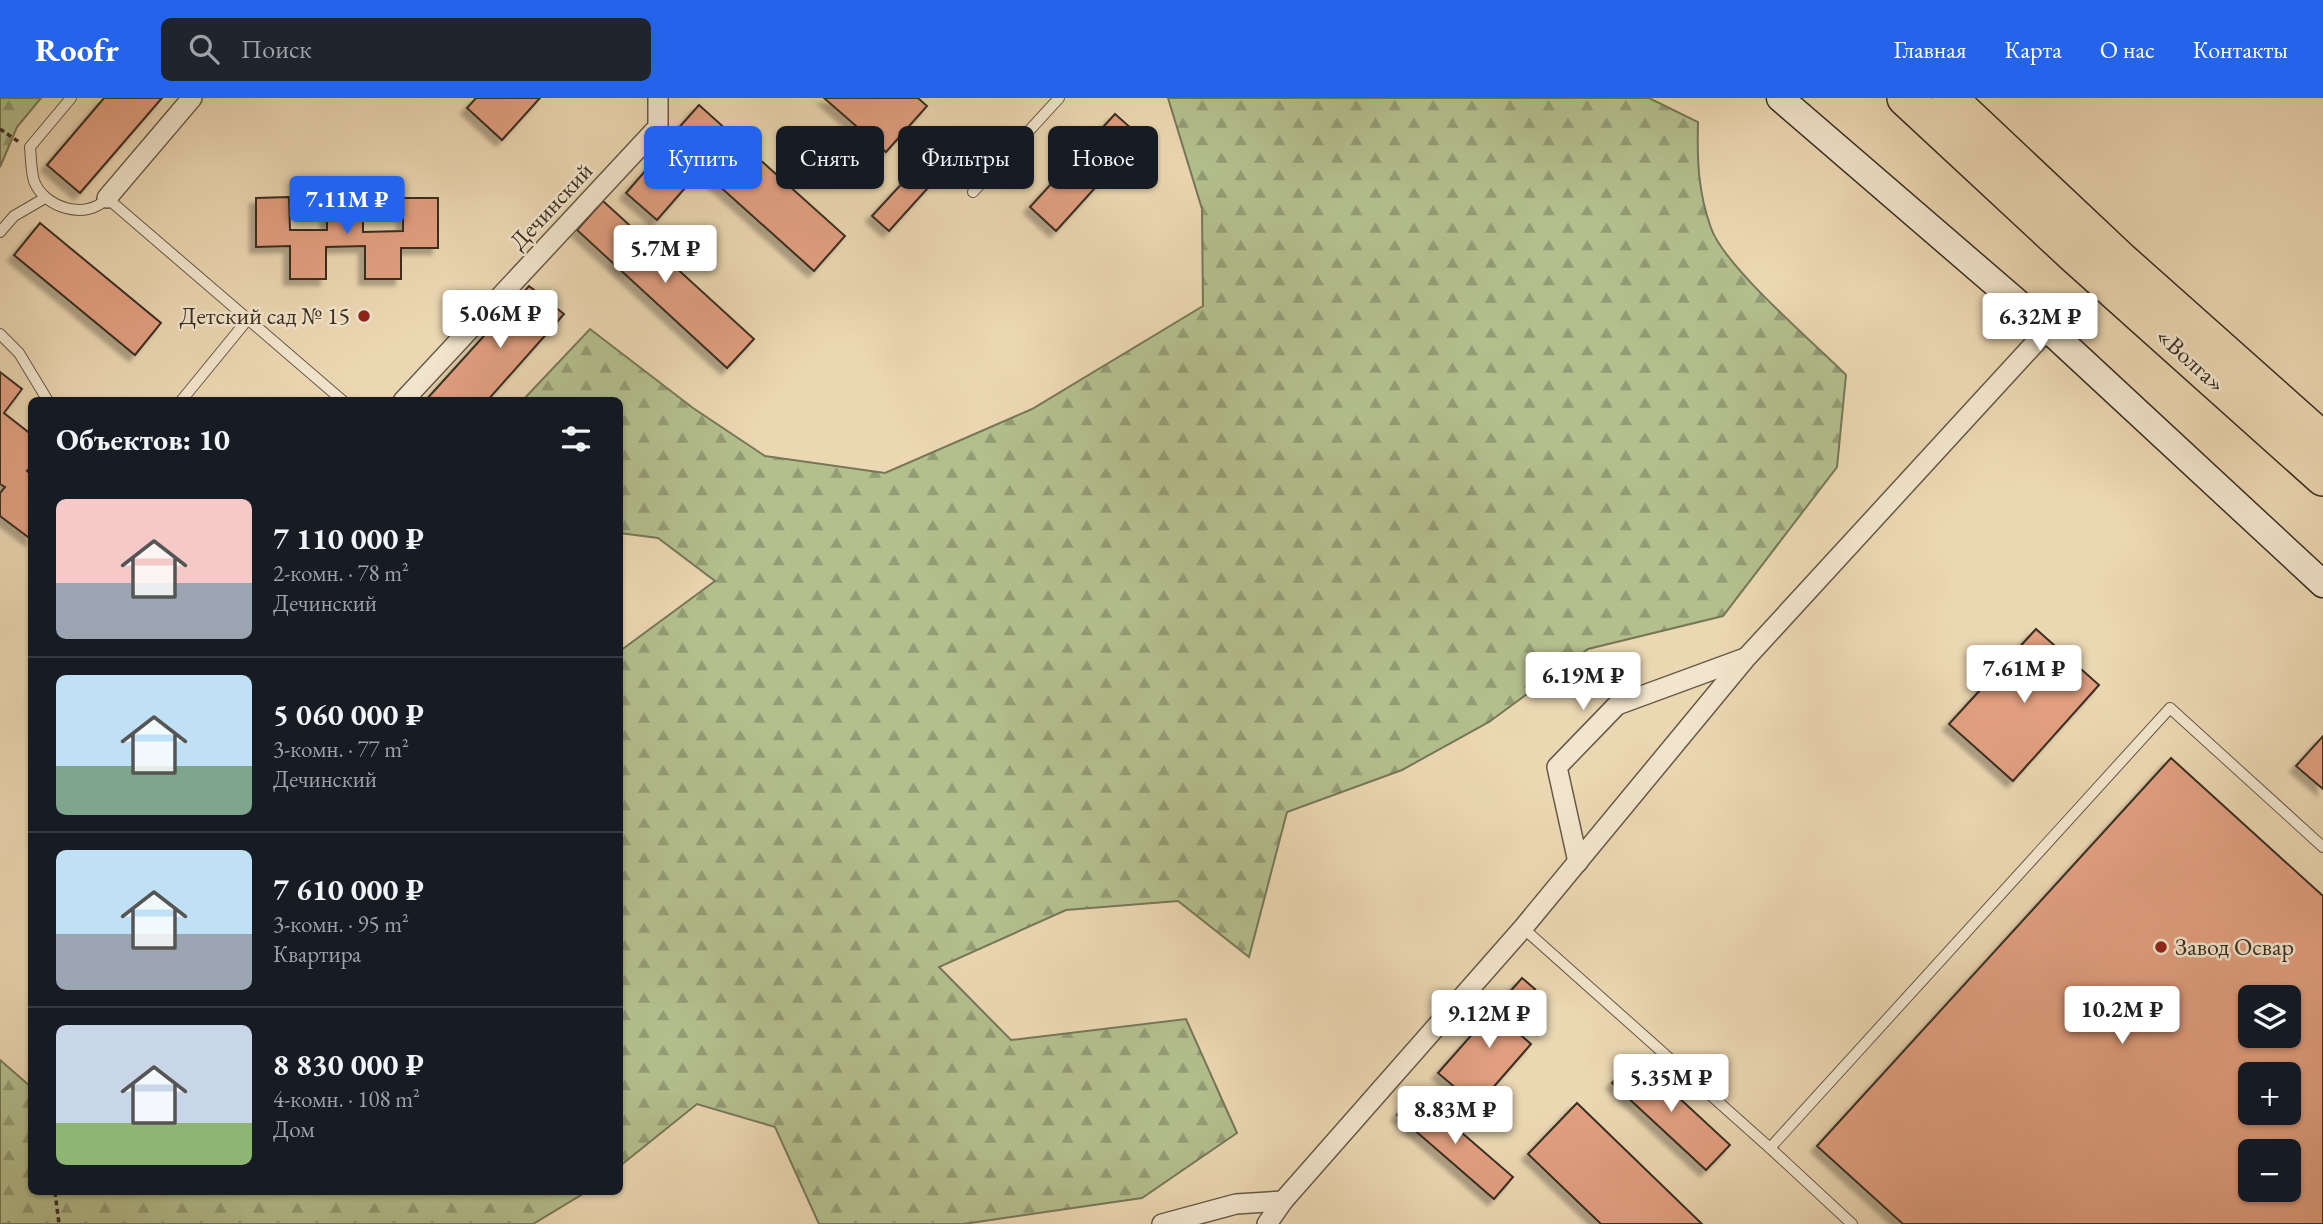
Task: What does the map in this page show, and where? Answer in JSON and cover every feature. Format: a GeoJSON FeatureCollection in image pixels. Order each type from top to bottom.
{"type":"FeatureCollection","features":[{"type":"Feature","properties":{"kind":"highway","name":"«Волга»"},"geometry":{"type":"LineString","coordinates":[[1905,98],[2075,256],[2323,478]]}},
{"type":"Feature","properties":{"kind":"highway","name":"«Волга»"},"geometry":{"type":"LineString","coordinates":[[1949,98],[2121,260],[2323,440]]}},
{"type":"Feature","properties":{"kind":"street"},"geometry":{"type":"LineString","coordinates":[[107,198],[192,98]]}},
{"type":"Feature","properties":{"kind":"street","name":"Дечинский"},"geometry":{"type":"LineString","coordinates":[[407,397],[658,127],[657,98]]}},
{"type":"Feature","properties":{"kind":"street"},"geometry":{"type":"LineString","coordinates":[[1780,98],[2048,328],[2323,583]]}},
{"type":"Feature","properties":{"kind":"street"},"geometry":{"type":"LineString","coordinates":[[1267,1224],[1283,1201],[1523,928],[1746,658],[2048,328]]}},
{"type":"Feature","properties":{"kind":"street"},"geometry":{"type":"LineString","coordinates":[[1578,862],[1557,767],[1617,705],[1746,658]]}},
{"type":"Feature","properties":{"kind":"street"},"geometry":{"type":"LineString","coordinates":[[1167,1223],[1236,1203],[1283,1201]]}},
{"type":"Feature","properties":{"kind":"lane"},"geometry":{"type":"LineString","coordinates":[[71,98],[30,147],[34,181],[45,198],[70,211],[100,206],[107,198],[338,397]]}},
{"type":"Feature","properties":{"kind":"lane"},"geometry":{"type":"LineString","coordinates":[[973,192],[1059,98]]}},
{"type":"Feature","properties":{"kind":"lane"},"geometry":{"type":"LineString","coordinates":[[0,232],[14,216],[45,198]]}},
{"type":"Feature","properties":{"kind":"lane"},"geometry":{"type":"LineString","coordinates":[[188,397],[247,319]]}},
{"type":"Feature","properties":{"kind":"lane"},"geometry":{"type":"LineString","coordinates":[[0,334],[19,353],[46,397]]}},
{"type":"Feature","properties":{"kind":"lane"},"geometry":{"type":"LineString","coordinates":[[1769,1147],[2170,708],[2323,847]]}},
{"type":"Feature","properties":{"kind":"lane"},"geometry":{"type":"LineString","coordinates":[[1523,928],[1852,1224]]}},
{"type":"Feature","properties":{"kind":"path"},"geometry":{"type":"LineString","coordinates":[[0,129],[30,147]]}},
{"type":"Feature","properties":{"kind":"path"},"geometry":{"type":"LineString","coordinates":[[55,1195],[59,1224]]}},
{"type":"Feature","properties":{"kind":"green space"},"geometry":{"type":"Polygon","coordinates":[[[0,98],[41,98],[17,127],[0,167],[0,98]]]}},
{"type":"Feature","properties":{"kind":"green space"},"geometry":{"type":"Polygon","coordinates":[[[1168,98],[1649,98],[1698,122],[1701,189],[1711,228],[1719,244],[1751,283],[1846,375],[1837,467],[1723,616],[1588,649],[1489,722],[1402,770],[1287,812],[1249,957],[1178,901],[1066,910],[939,967],[1011,1040],[1186,1019],[1237,1133],[1142,1198],[963,1224],[819,1224],[775,1127],[697,1104],[623,1164],[623,649],[715,581],[658,538],[623,533],[623,397],[526,397],[590,329],[693,408],[765,456],[885,473],[1032,409],[1203,306],[1202,209],[1168,98]]]}},
{"type":"Feature","properties":{"kind":"green space"},"geometry":{"type":"Polygon","coordinates":[[[0,1060],[28,1084],[28,1195],[581,1195],[533,1224],[0,1224],[0,1060]]]}},
{"type":"Feature","properties":{"kind":"building"},"geometry":{"type":"Polygon","coordinates":[[[104,98],[162,98],[80,193],[47,165],[104,98]]]}},
{"type":"Feature","properties":{"kind":"building"},"geometry":{"type":"Polygon","coordinates":[[[476,98],[540,98],[502,140],[467,108],[476,98]]]}},
{"type":"Feature","properties":{"kind":"building"},"geometry":{"type":"Polygon","coordinates":[[[824,98],[918,98],[927,106],[909,126],[898,126],[898,139],[886,152],[884,126],[856,126],[824,98]]]}},
{"type":"Feature","properties":{"kind":"building"},"geometry":{"type":"Polygon","coordinates":[[[699,105],[722,126],[680,126],[699,105]]]}},
{"type":"Feature","properties":{"kind":"building"},"geometry":{"type":"Polygon","coordinates":[[[1115,114],[1129,126],[1104,126],[1115,114]]]}},
{"type":"Feature","properties":{"kind":"building"},"geometry":{"type":"Polygon","coordinates":[[[762,162],[776,174],[776,189],[793,189],[845,236],[814,271],[723,189],[762,189],[762,162]]]}},
{"type":"Feature","properties":{"kind":"building"},"geometry":{"type":"Polygon","coordinates":[[[644,172],[644,189],[684,189],[657,220],[626,193],[644,172]]]}},
{"type":"Feature","properties":{"kind":"building"},"geometry":{"type":"Polygon","coordinates":[[[1048,187],[1094,189],[1056,231],[1030,207],[1048,187]]]}},
{"type":"Feature","properties":{"kind":"building"},"geometry":{"type":"Polygon","coordinates":[[[898,188],[927,189],[889,231],[872,216],[898,188]]]}},
{"type":"Feature","properties":{"kind":"building"},"geometry":{"type":"Polygon","coordinates":[[[289,197],[290,230],[327,230],[327,198],[363,198],[363,232],[403,231],[403,198],[438,198],[438,248],[401,248],[401,279],[365,279],[365,246],[326,247],[326,279],[290,279],[290,246],[256,247],[256,198],[289,197]]]}},
{"type":"Feature","properties":{"kind":"building"},"geometry":{"type":"Polygon","coordinates":[[[603,201],[754,339],[727,368],[577,230],[603,201]]]}},
{"type":"Feature","properties":{"kind":"building"},"geometry":{"type":"Polygon","coordinates":[[[40,223],[161,323],[135,355],[14,255],[40,223]]]}},
{"type":"Feature","properties":{"kind":"building"},"geometry":{"type":"Polygon","coordinates":[[[529,286],[564,314],[491,397],[429,397],[529,286]]]}},
{"type":"Feature","properties":{"kind":"building"},"geometry":{"type":"Polygon","coordinates":[[[0,372],[22,389],[4,413],[28,432],[28,537],[0,516],[0,493],[5,487],[0,484],[0,372]]]}},
{"type":"Feature","properties":{"kind":"building"},"geometry":{"type":"Polygon","coordinates":[[[2036,629],[2099,685],[2013,781],[1949,724],[2036,629]]]}},
{"type":"Feature","properties":{"kind":"building"},"geometry":{"type":"Polygon","coordinates":[[[2323,736],[2323,789],[2296,766],[2323,736]]]}},
{"type":"Feature","properties":{"kind":"building","name":"Завод Освар"},"geometry":{"type":"Polygon","coordinates":[[[2171,758],[2323,896],[2323,1224],[1903,1224],[1817,1146],[2171,758]]]}},
{"type":"Feature","properties":{"kind":"building"},"geometry":{"type":"Polygon","coordinates":[[[1522,978],[1535,989],[1506,1022],[1531,1044],[1477,1106],[1438,1073],[1522,978]]]}},
{"type":"Feature","properties":{"kind":"building"},"geometry":{"type":"Polygon","coordinates":[[[1636,1058],[1730,1145],[1706,1170],[1612,1083],[1636,1058]]]}},
{"type":"Feature","properties":{"kind":"building"},"geometry":{"type":"Polygon","coordinates":[[[1416,1093],[1513,1177],[1494,1199],[1397,1115],[1416,1093]]]}},
{"type":"Feature","properties":{"kind":"building"},"geometry":{"type":"Polygon","coordinates":[[[1577,1103],[1702,1224],[1601,1224],[1528,1154],[1577,1103]]]}},
{"type":"Feature","properties":{"kind":"place","name":"Детский сад № 15"},"geometry":{"type":"Point","coordinates":[364,316]}},
{"type":"Feature","properties":{"kind":"place","name":"Завод Освар"},"geometry":{"type":"Point","coordinates":[2161,947]}}]}
